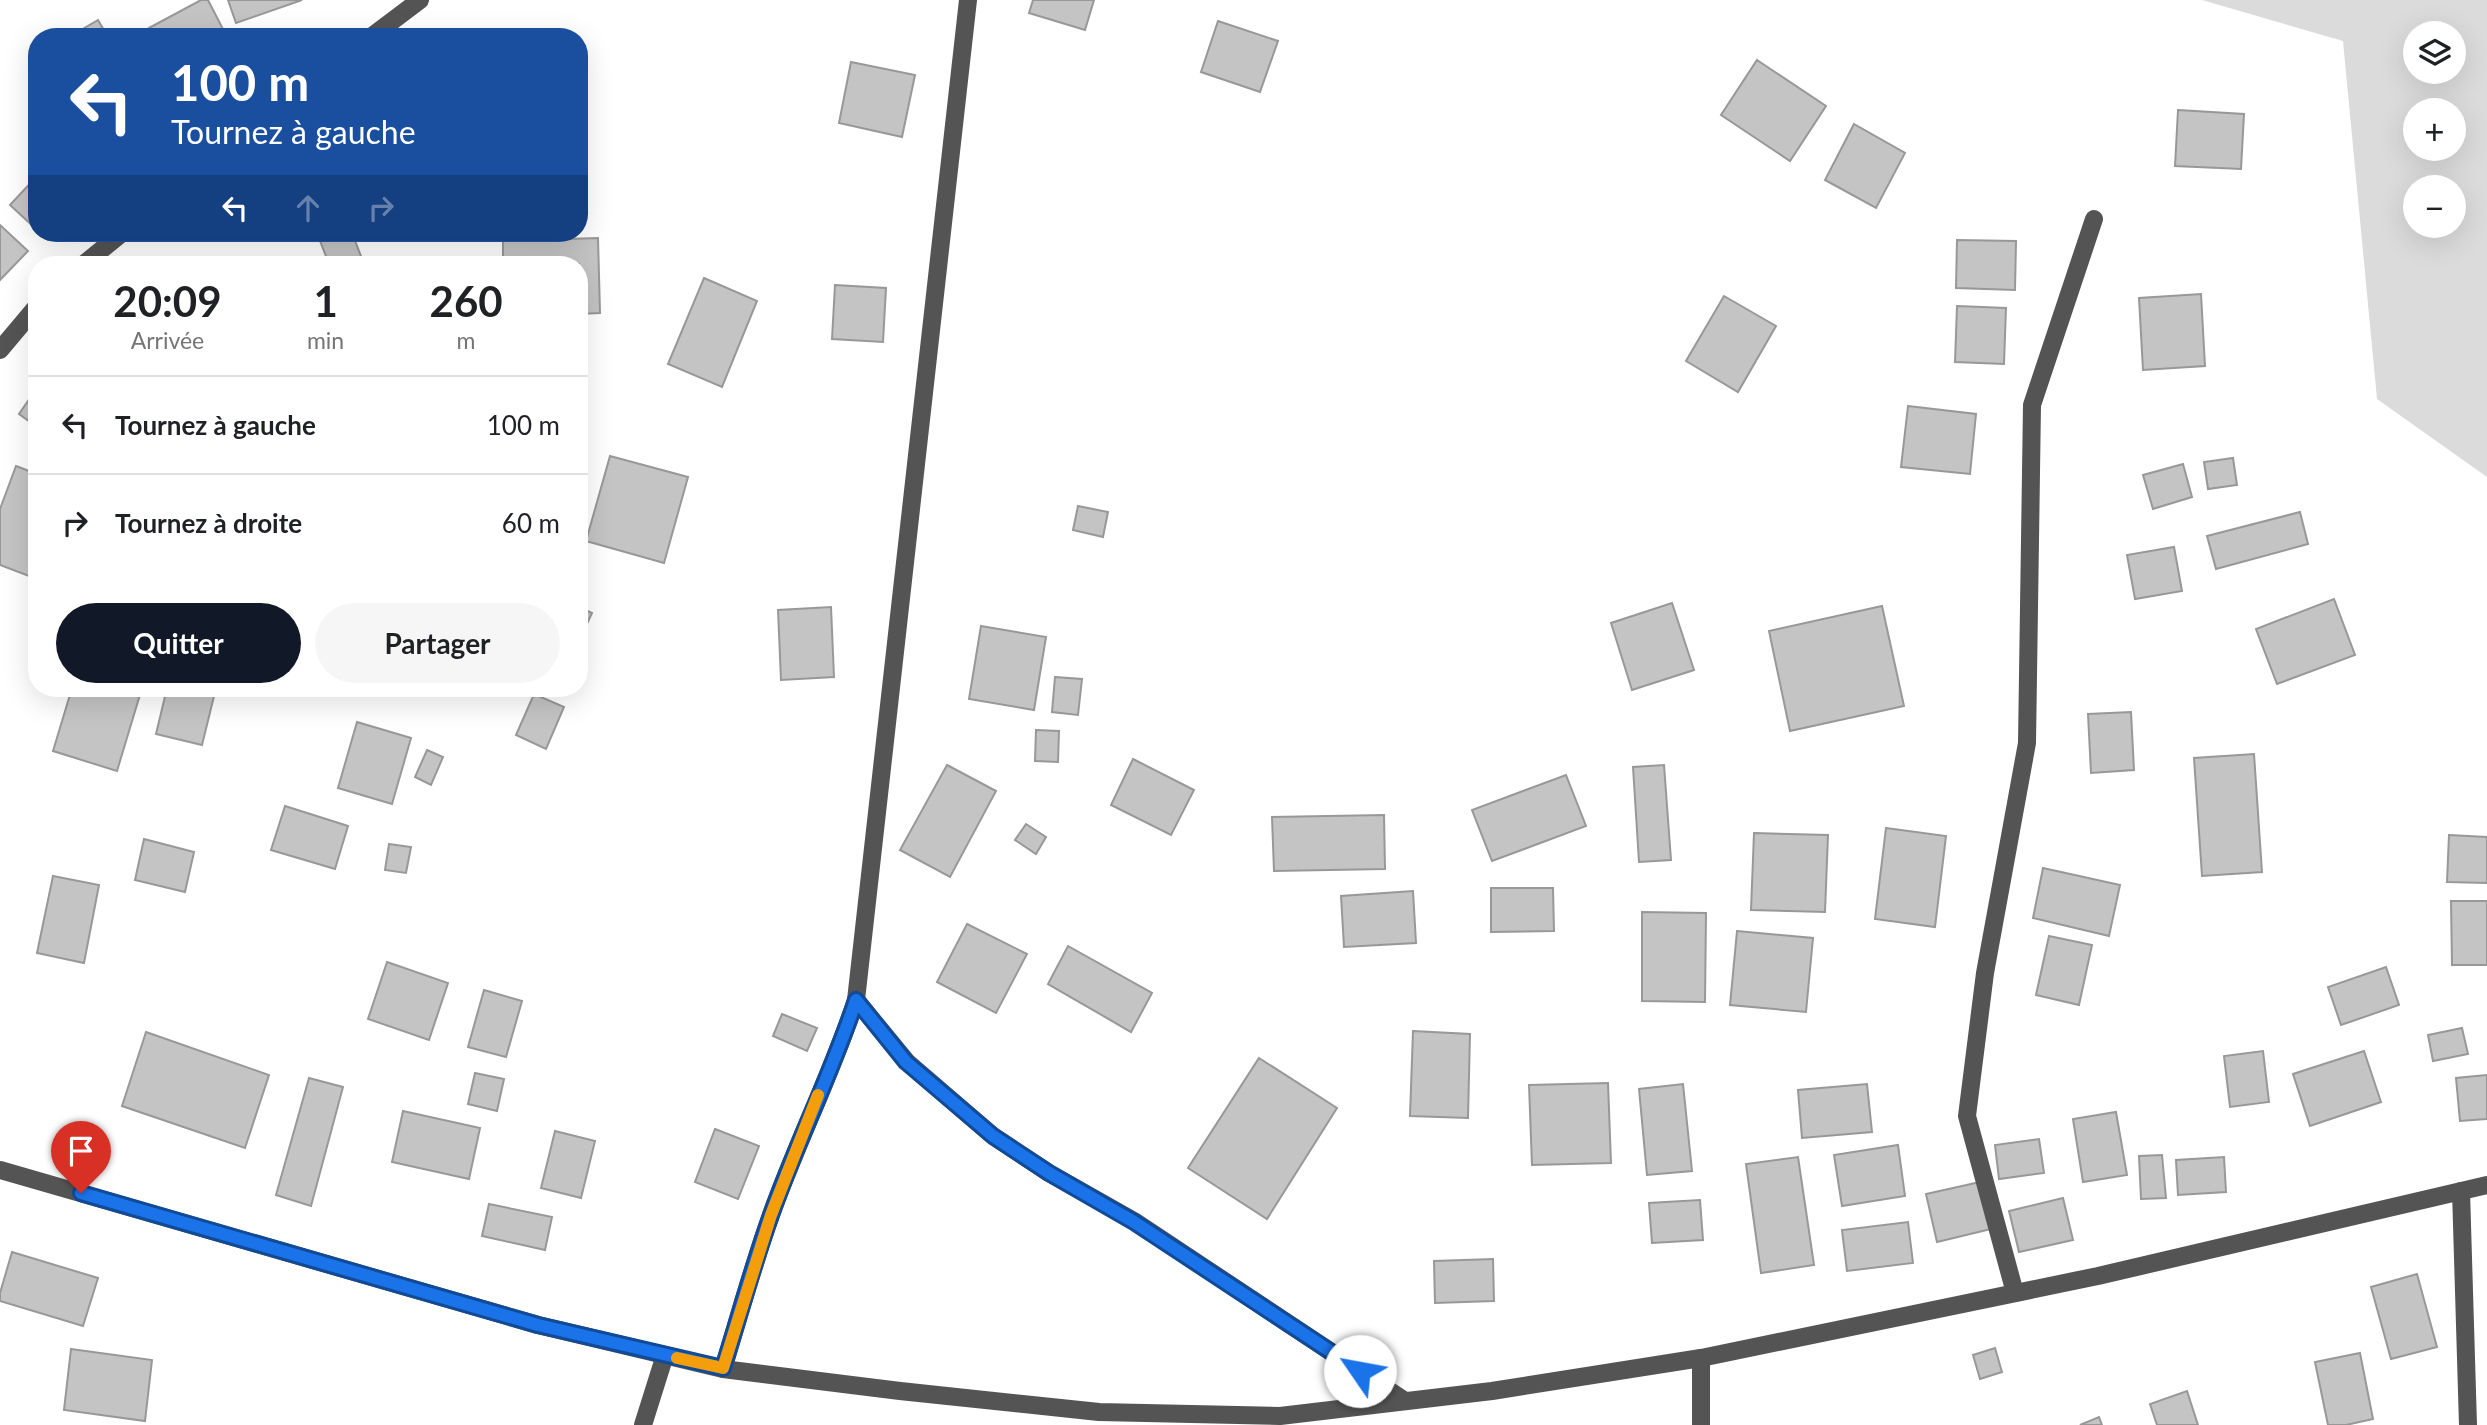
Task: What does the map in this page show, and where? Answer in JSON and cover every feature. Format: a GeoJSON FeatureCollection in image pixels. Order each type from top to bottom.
{"type":"FeatureCollection","features":[{"type":"Feature","properties":{"kind":"street"},"geometry":{"type":"LineString","coordinates":[[383,28],[420,0]]}},
{"type":"Feature","properties":{"kind":"street"},"geometry":{"type":"LineString","coordinates":[[723,1368],[771,1215],[813,1106],[840,1050],[856,1000],[968,0]]}},
{"type":"Feature","properties":{"kind":"street"},"geometry":{"type":"LineString","coordinates":[[2015,1293],[1967,1116],[1986,973],[2026,743],[2032,405],[2094,219]]}},
{"type":"Feature","properties":{"kind":"street"},"geometry":{"type":"LineString","coordinates":[[94,256],[111,242]]}},
{"type":"Feature","properties":{"kind":"street"},"geometry":{"type":"LineString","coordinates":[[0,349],[28,316]]}},
{"type":"Feature","properties":{"kind":"street"},"geometry":{"type":"LineString","coordinates":[[856,1000],[906,1062],[993,1136],[1049,1173],[1134,1222],[1405,1401]]}},
{"type":"Feature","properties":{"kind":"street"},"geometry":{"type":"LineString","coordinates":[[0,1170],[538,1325],[723,1368],[900,1391],[1099,1412],[1280,1416],[1492,1391],[1701,1358],[2015,1293],[2487,1185]]}},
{"type":"Feature","properties":{"kind":"street"},"geometry":{"type":"LineString","coordinates":[[2461,1191],[2468,1425]]}},
{"type":"Feature","properties":{"kind":"street"},"geometry":{"type":"LineString","coordinates":[[643,1425],[666,1355]]}},
{"type":"Feature","properties":{"kind":"street"},"geometry":{"type":"LineString","coordinates":[[1701,1358],[1701,1425]]}},
{"type":"Feature","properties":{"kind":"street"},"geometry":{"type":"LineString","coordinates":[[1359,1425],[1360,1407]]}},
{"type":"Feature","properties":{"kind":"shaded area"},"geometry":{"type":"Polygon","coordinates":[[[2202,0],[2487,0],[2487,477],[2377,399],[2343,41],[2202,0]]]}},
{"type":"Feature","properties":{"kind":"building"},"geometry":{"type":"Polygon","coordinates":[[[201,0],[208,0],[222,28],[149,28],[201,0]]]}},
{"type":"Feature","properties":{"kind":"building"},"geometry":{"type":"Polygon","coordinates":[[[228,0],[302,0],[236,23],[228,0]]]}},
{"type":"Feature","properties":{"kind":"building"},"geometry":{"type":"Polygon","coordinates":[[[1033,0],[1094,0],[1085,30],[1029,13],[1033,0]]]}},
{"type":"Feature","properties":{"kind":"building"},"geometry":{"type":"Polygon","coordinates":[[[98,20],[103,28],[84,28],[98,20]]]}},
{"type":"Feature","properties":{"kind":"building"},"geometry":{"type":"Polygon","coordinates":[[[1218,21],[1278,41],[1260,92],[1201,72],[1218,21]]]}},
{"type":"Feature","properties":{"kind":"building"},"geometry":{"type":"Polygon","coordinates":[[[1757,60],[1826,106],[1790,161],[1721,115],[1757,60]]]}},
{"type":"Feature","properties":{"kind":"building"},"geometry":{"type":"Polygon","coordinates":[[[851,62],[915,75],[902,137],[839,123],[851,62]]]}},
{"type":"Feature","properties":{"kind":"building"},"geometry":{"type":"Polygon","coordinates":[[[2178,110],[2244,114],[2241,169],[2175,166],[2178,110]]]}},
{"type":"Feature","properties":{"kind":"building"},"geometry":{"type":"Polygon","coordinates":[[[1854,124],[1905,153],[1876,208],[1825,180],[1854,124]]]}},
{"type":"Feature","properties":{"kind":"building"},"geometry":{"type":"Polygon","coordinates":[[[28,186],[28,222],[10,205],[28,186]]]}},
{"type":"Feature","properties":{"kind":"building"},"geometry":{"type":"Polygon","coordinates":[[[0,225],[28,251],[0,280],[0,225]]]}},
{"type":"Feature","properties":{"kind":"building"},"geometry":{"type":"Polygon","coordinates":[[[588,238],[598,238],[600,313],[588,314],[588,256],[503,256],[503,242],[588,242],[588,238]]]}},
{"type":"Feature","properties":{"kind":"building"},"geometry":{"type":"Polygon","coordinates":[[[1957,240],[2016,241],[2015,290],[1956,288],[1957,240]]]}},
{"type":"Feature","properties":{"kind":"building"},"geometry":{"type":"Polygon","coordinates":[[[320,242],[355,242],[361,256],[326,256],[320,242]]]}},
{"type":"Feature","properties":{"kind":"building"},"geometry":{"type":"Polygon","coordinates":[[[704,278],[757,301],[722,387],[668,364],[704,278]]]}},
{"type":"Feature","properties":{"kind":"building"},"geometry":{"type":"Polygon","coordinates":[[[835,285],[886,288],[883,342],[832,339],[835,285]]]}},
{"type":"Feature","properties":{"kind":"building"},"geometry":{"type":"Polygon","coordinates":[[[2201,294],[2205,366],[2143,370],[2139,298],[2201,294]]]}},
{"type":"Feature","properties":{"kind":"building"},"geometry":{"type":"Polygon","coordinates":[[[1724,296],[1776,326],[1738,392],[1686,361],[1724,296]]]}},
{"type":"Feature","properties":{"kind":"building"},"geometry":{"type":"Polygon","coordinates":[[[1957,306],[2006,308],[2004,364],[1955,362],[1957,306]]]}},
{"type":"Feature","properties":{"kind":"building"},"geometry":{"type":"Polygon","coordinates":[[[28,401],[28,420],[19,414],[28,401]]]}},
{"type":"Feature","properties":{"kind":"building"},"geometry":{"type":"Polygon","coordinates":[[[1908,406],[1976,414],[1970,474],[1901,467],[1908,406]]]}},
{"type":"Feature","properties":{"kind":"building"},"geometry":{"type":"Polygon","coordinates":[[[610,456],[688,477],[664,563],[588,542],[610,456]]]}},
{"type":"Feature","properties":{"kind":"building"},"geometry":{"type":"Polygon","coordinates":[[[2233,458],[2237,485],[2208,489],[2204,462],[2233,458]]]}},
{"type":"Feature","properties":{"kind":"building"},"geometry":{"type":"Polygon","coordinates":[[[2183,464],[2192,497],[2153,509],[2143,475],[2183,464]]]}},
{"type":"Feature","properties":{"kind":"building"},"geometry":{"type":"Polygon","coordinates":[[[16,466],[28,471],[28,576],[0,565],[0,509],[16,466]]]}},
{"type":"Feature","properties":{"kind":"building"},"geometry":{"type":"Polygon","coordinates":[[[1078,506],[1108,512],[1103,537],[1073,530],[1078,506]]]}},
{"type":"Feature","properties":{"kind":"building"},"geometry":{"type":"Polygon","coordinates":[[[2300,512],[2308,544],[2216,569],[2207,536],[2300,512]]]}},
{"type":"Feature","properties":{"kind":"building"},"geometry":{"type":"Polygon","coordinates":[[[2174,547],[2182,591],[2135,599],[2127,555],[2174,547]]]}},
{"type":"Feature","properties":{"kind":"building"},"geometry":{"type":"Polygon","coordinates":[[[2334,599],[2355,655],[2277,684],[2256,629],[2334,599]]]}},
{"type":"Feature","properties":{"kind":"building"},"geometry":{"type":"Polygon","coordinates":[[[1672,603],[1694,670],[1632,690],[1611,623],[1672,603]]]}},
{"type":"Feature","properties":{"kind":"building"},"geometry":{"type":"Polygon","coordinates":[[[1882,606],[1904,706],[1790,731],[1769,631],[1882,606]]]}},
{"type":"Feature","properties":{"kind":"building"},"geometry":{"type":"Polygon","coordinates":[[[831,607],[834,677],[781,680],[778,610],[831,607]]]}},
{"type":"Feature","properties":{"kind":"building"},"geometry":{"type":"Polygon","coordinates":[[[981,626],[1046,637],[1034,710],[969,699],[981,626]]]}},
{"type":"Feature","properties":{"kind":"building"},"geometry":{"type":"Polygon","coordinates":[[[1055,677],[1082,679],[1078,715],[1052,712],[1055,677]]]}},
{"type":"Feature","properties":{"kind":"building"},"geometry":{"type":"Polygon","coordinates":[[[69,697],[139,697],[117,771],[53,751],[69,697]]]}},
{"type":"Feature","properties":{"kind":"building"},"geometry":{"type":"Polygon","coordinates":[[[165,697],[214,697],[202,745],[156,734],[165,697]]]}},
{"type":"Feature","properties":{"kind":"building"},"geometry":{"type":"Polygon","coordinates":[[[533,697],[541,697],[564,707],[546,749],[516,735],[533,697]]]}},
{"type":"Feature","properties":{"kind":"building"},"geometry":{"type":"Polygon","coordinates":[[[2131,712],[2134,770],[2091,773],[2088,714],[2131,712]]]}},
{"type":"Feature","properties":{"kind":"building"},"geometry":{"type":"Polygon","coordinates":[[[357,722],[411,738],[392,804],[338,788],[357,722]]]}},
{"type":"Feature","properties":{"kind":"building"},"geometry":{"type":"Polygon","coordinates":[[[1036,730],[1059,731],[1058,762],[1035,761],[1036,730]]]}},
{"type":"Feature","properties":{"kind":"building"},"geometry":{"type":"Polygon","coordinates":[[[427,750],[443,757],[431,785],[415,777],[427,750]]]}},
{"type":"Feature","properties":{"kind":"building"},"geometry":{"type":"Polygon","coordinates":[[[2254,754],[2262,872],[2202,876],[2194,758],[2254,754]]]}},
{"type":"Feature","properties":{"kind":"building"},"geometry":{"type":"Polygon","coordinates":[[[1133,759],[1194,790],[1171,835],[1111,805],[1133,759]]]}},
{"type":"Feature","properties":{"kind":"building"},"geometry":{"type":"Polygon","coordinates":[[[947,765],[996,791],[950,877],[900,850],[947,765]]]}},
{"type":"Feature","properties":{"kind":"building"},"geometry":{"type":"Polygon","coordinates":[[[1664,765],[1671,860],[1639,862],[1633,767],[1664,765]]]}},
{"type":"Feature","properties":{"kind":"building"},"geometry":{"type":"Polygon","coordinates":[[[1566,775],[1586,826],[1492,861],[1472,810],[1566,775]]]}},
{"type":"Feature","properties":{"kind":"building"},"geometry":{"type":"Polygon","coordinates":[[[285,806],[348,826],[335,869],[271,850],[285,806]]]}},
{"type":"Feature","properties":{"kind":"building"},"geometry":{"type":"Polygon","coordinates":[[[1384,815],[1385,869],[1274,871],[1272,817],[1384,815]]]}},
{"type":"Feature","properties":{"kind":"building"},"geometry":{"type":"Polygon","coordinates":[[[1026,824],[1046,837],[1036,854],[1015,840],[1026,824]]]}},
{"type":"Feature","properties":{"kind":"building"},"geometry":{"type":"Polygon","coordinates":[[[1886,828],[1946,836],[1935,927],[1875,919],[1886,828]]]}},
{"type":"Feature","properties":{"kind":"building"},"geometry":{"type":"Polygon","coordinates":[[[1754,833],[1828,835],[1825,912],[1751,910],[1754,833]]]}},
{"type":"Feature","properties":{"kind":"building"},"geometry":{"type":"Polygon","coordinates":[[[2449,835],[2487,837],[2487,883],[2447,882],[2449,835]]]}},
{"type":"Feature","properties":{"kind":"building"},"geometry":{"type":"Polygon","coordinates":[[[144,839],[194,852],[185,892],[135,880],[144,839]]]}},
{"type":"Feature","properties":{"kind":"building"},"geometry":{"type":"Polygon","coordinates":[[[389,844],[411,847],[406,873],[385,870],[389,844]]]}},
{"type":"Feature","properties":{"kind":"building"},"geometry":{"type":"Polygon","coordinates":[[[2043,868],[2120,885],[2109,936],[2033,918],[2043,868]]]}},
{"type":"Feature","properties":{"kind":"building"},"geometry":{"type":"Polygon","coordinates":[[[53,876],[99,885],[84,963],[37,953],[53,876]]]}},
{"type":"Feature","properties":{"kind":"building"},"geometry":{"type":"Polygon","coordinates":[[[1491,888],[1553,888],[1554,931],[1491,932],[1491,888]]]}},
{"type":"Feature","properties":{"kind":"building"},"geometry":{"type":"Polygon","coordinates":[[[1413,891],[1416,943],[1344,947],[1341,896],[1413,891]]]}},
{"type":"Feature","properties":{"kind":"building"},"geometry":{"type":"Polygon","coordinates":[[[2451,901],[2487,901],[2487,965],[2452,965],[2451,901]]]}},
{"type":"Feature","properties":{"kind":"building"},"geometry":{"type":"Polygon","coordinates":[[[1642,912],[1706,913],[1705,1002],[1642,1001],[1642,912]]]}},
{"type":"Feature","properties":{"kind":"building"},"geometry":{"type":"Polygon","coordinates":[[[967,924],[1027,954],[996,1013],[937,982],[967,924]]]}},
{"type":"Feature","properties":{"kind":"building"},"geometry":{"type":"Polygon","coordinates":[[[1737,931],[1813,938],[1806,1012],[1730,1005],[1737,931]]]}},
{"type":"Feature","properties":{"kind":"building"},"geometry":{"type":"Polygon","coordinates":[[[2049,936],[2092,945],[2079,1005],[2036,995],[2049,936]]]}},
{"type":"Feature","properties":{"kind":"building"},"geometry":{"type":"Polygon","coordinates":[[[1068,946],[1152,993],[1131,1032],[1048,984],[1068,946]]]}},
{"type":"Feature","properties":{"kind":"building"},"geometry":{"type":"Polygon","coordinates":[[[387,962],[448,983],[429,1040],[368,1019],[387,962]]]}},
{"type":"Feature","properties":{"kind":"building"},"geometry":{"type":"Polygon","coordinates":[[[2386,967],[2399,1005],[2341,1025],[2328,987],[2386,967]]]}},
{"type":"Feature","properties":{"kind":"building"},"geometry":{"type":"Polygon","coordinates":[[[484,990],[522,1001],[506,1057],[468,1047],[484,990]]]}},
{"type":"Feature","properties":{"kind":"building"},"geometry":{"type":"Polygon","coordinates":[[[782,1014],[817,1028],[807,1051],[773,1036],[782,1014]]]}},
{"type":"Feature","properties":{"kind":"building"},"geometry":{"type":"Polygon","coordinates":[[[2462,1028],[2468,1054],[2433,1061],[2428,1035],[2462,1028]]]}},
{"type":"Feature","properties":{"kind":"building"},"geometry":{"type":"Polygon","coordinates":[[[1413,1031],[1470,1034],[1468,1118],[1410,1116],[1413,1031]]]}},
{"type":"Feature","properties":{"kind":"building"},"geometry":{"type":"Polygon","coordinates":[[[146,1032],[269,1075],[245,1148],[122,1106],[146,1032]]]}},
{"type":"Feature","properties":{"kind":"building"},"geometry":{"type":"Polygon","coordinates":[[[2263,1051],[2269,1102],[2230,1107],[2224,1056],[2263,1051]]]}},
{"type":"Feature","properties":{"kind":"building"},"geometry":{"type":"Polygon","coordinates":[[[2364,1051],[2381,1102],[2310,1126],[2293,1074],[2364,1051]]]}},
{"type":"Feature","properties":{"kind":"building"},"geometry":{"type":"Polygon","coordinates":[[[1259,1058],[1337,1108],[1267,1219],[1188,1168],[1259,1058]]]}},
{"type":"Feature","properties":{"kind":"building"},"geometry":{"type":"Polygon","coordinates":[[[475,1073],[504,1079],[497,1111],[468,1104],[475,1073]]]}},
{"type":"Feature","properties":{"kind":"building"},"geometry":{"type":"Polygon","coordinates":[[[2487,1075],[2487,1119],[2460,1121],[2456,1078],[2487,1075]]]}},
{"type":"Feature","properties":{"kind":"building"},"geometry":{"type":"Polygon","coordinates":[[[309,1078],[343,1087],[311,1206],[276,1195],[309,1078]]]}},
{"type":"Feature","properties":{"kind":"building"},"geometry":{"type":"Polygon","coordinates":[[[1608,1083],[1611,1163],[1532,1165],[1529,1085],[1608,1083]]]}},
{"type":"Feature","properties":{"kind":"building"},"geometry":{"type":"Polygon","coordinates":[[[1683,1084],[1692,1171],[1647,1175],[1639,1089],[1683,1084]]]}},
{"type":"Feature","properties":{"kind":"building"},"geometry":{"type":"Polygon","coordinates":[[[1867,1084],[1872,1132],[1802,1138],[1798,1090],[1867,1084]]]}},
{"type":"Feature","properties":{"kind":"building"},"geometry":{"type":"Polygon","coordinates":[[[403,1111],[480,1128],[469,1179],[392,1162],[403,1111]]]}},
{"type":"Feature","properties":{"kind":"building"},"geometry":{"type":"Polygon","coordinates":[[[2116,1112],[2127,1175],[2083,1182],[2073,1119],[2116,1112]]]}},
{"type":"Feature","properties":{"kind":"building"},"geometry":{"type":"Polygon","coordinates":[[[715,1129],[759,1146],[738,1199],[695,1182],[715,1129]]]}},
{"type":"Feature","properties":{"kind":"building"},"geometry":{"type":"Polygon","coordinates":[[[555,1131],[595,1141],[581,1198],[541,1188],[555,1131]]]}},
{"type":"Feature","properties":{"kind":"building"},"geometry":{"type":"Polygon","coordinates":[[[2039,1139],[2044,1173],[1999,1179],[1995,1145],[2039,1139]]]}},
{"type":"Feature","properties":{"kind":"building"},"geometry":{"type":"Polygon","coordinates":[[[1898,1145],[1905,1196],[1842,1206],[1834,1155],[1898,1145]]]}},
{"type":"Feature","properties":{"kind":"building"},"geometry":{"type":"Polygon","coordinates":[[[2162,1155],[2166,1198],[2141,1199],[2139,1156],[2162,1155]]]}},
{"type":"Feature","properties":{"kind":"building"},"geometry":{"type":"Polygon","coordinates":[[[1798,1157],[1814,1265],[1761,1273],[1746,1164],[1798,1157]]]}},
{"type":"Feature","properties":{"kind":"building"},"geometry":{"type":"Polygon","coordinates":[[[2224,1157],[2226,1192],[2178,1195],[2176,1160],[2224,1157]]]}},
{"type":"Feature","properties":{"kind":"building"},"geometry":{"type":"Polygon","coordinates":[[[1980,1182],[1991,1229],[1937,1242],[1926,1194],[1980,1182]]]}},
{"type":"Feature","properties":{"kind":"building"},"geometry":{"type":"Polygon","coordinates":[[[2063,1198],[2073,1240],[2019,1252],[2009,1211],[2063,1198]]]}},
{"type":"Feature","properties":{"kind":"building"},"geometry":{"type":"Polygon","coordinates":[[[1700,1200],[1703,1240],[1652,1243],[1649,1203],[1700,1200]]]}},
{"type":"Feature","properties":{"kind":"building"},"geometry":{"type":"Polygon","coordinates":[[[489,1204],[552,1217],[545,1250],[482,1236],[489,1204]]]}},
{"type":"Feature","properties":{"kind":"building"},"geometry":{"type":"Polygon","coordinates":[[[1908,1222],[1913,1263],[1847,1271],[1842,1230],[1908,1222]]]}},
{"type":"Feature","properties":{"kind":"building"},"geometry":{"type":"Polygon","coordinates":[[[12,1252],[98,1278],[83,1326],[0,1301],[12,1252]]]}},
{"type":"Feature","properties":{"kind":"building"},"geometry":{"type":"Polygon","coordinates":[[[1493,1259],[1494,1301],[1435,1303],[1434,1261],[1493,1259]]]}},
{"type":"Feature","properties":{"kind":"building"},"geometry":{"type":"Polygon","coordinates":[[[2417,1274],[2437,1347],[2391,1359],[2371,1287],[2417,1274]]]}},
{"type":"Feature","properties":{"kind":"building"},"geometry":{"type":"Polygon","coordinates":[[[1995,1348],[2002,1372],[1980,1379],[1973,1355],[1995,1348]]]}},
{"type":"Feature","properties":{"kind":"building"},"geometry":{"type":"Polygon","coordinates":[[[71,1349],[152,1360],[145,1421],[64,1410],[71,1349]]]}},
{"type":"Feature","properties":{"kind":"building"},"geometry":{"type":"Polygon","coordinates":[[[2360,1353],[2373,1419],[2346,1425],[2328,1425],[2315,1362],[2360,1353]]]}},
{"type":"Feature","properties":{"kind":"building"},"geometry":{"type":"Polygon","coordinates":[[[2187,1391],[2198,1425],[2157,1425],[2150,1404],[2187,1391]]]}},
{"type":"Feature","properties":{"kind":"building"},"geometry":{"type":"Polygon","coordinates":[[[2099,1417],[2102,1425],[2080,1425],[2099,1417]]]}},
{"type":"Feature","properties":{"kind":"slow traffic"},"geometry":{"type":"LineString","coordinates":[[677,1358],[723,1368],[771,1215],[818,1095]]}},
{"type":"Feature","properties":{"kind":"route"},"geometry":{"type":"LineString","coordinates":[[81,1193],[538,1325],[723,1368],[771,1215],[813,1106],[840,1050],[856,1000],[906,1062],[993,1136],[1049,1173],[1134,1222],[1360,1371]]}}]}
